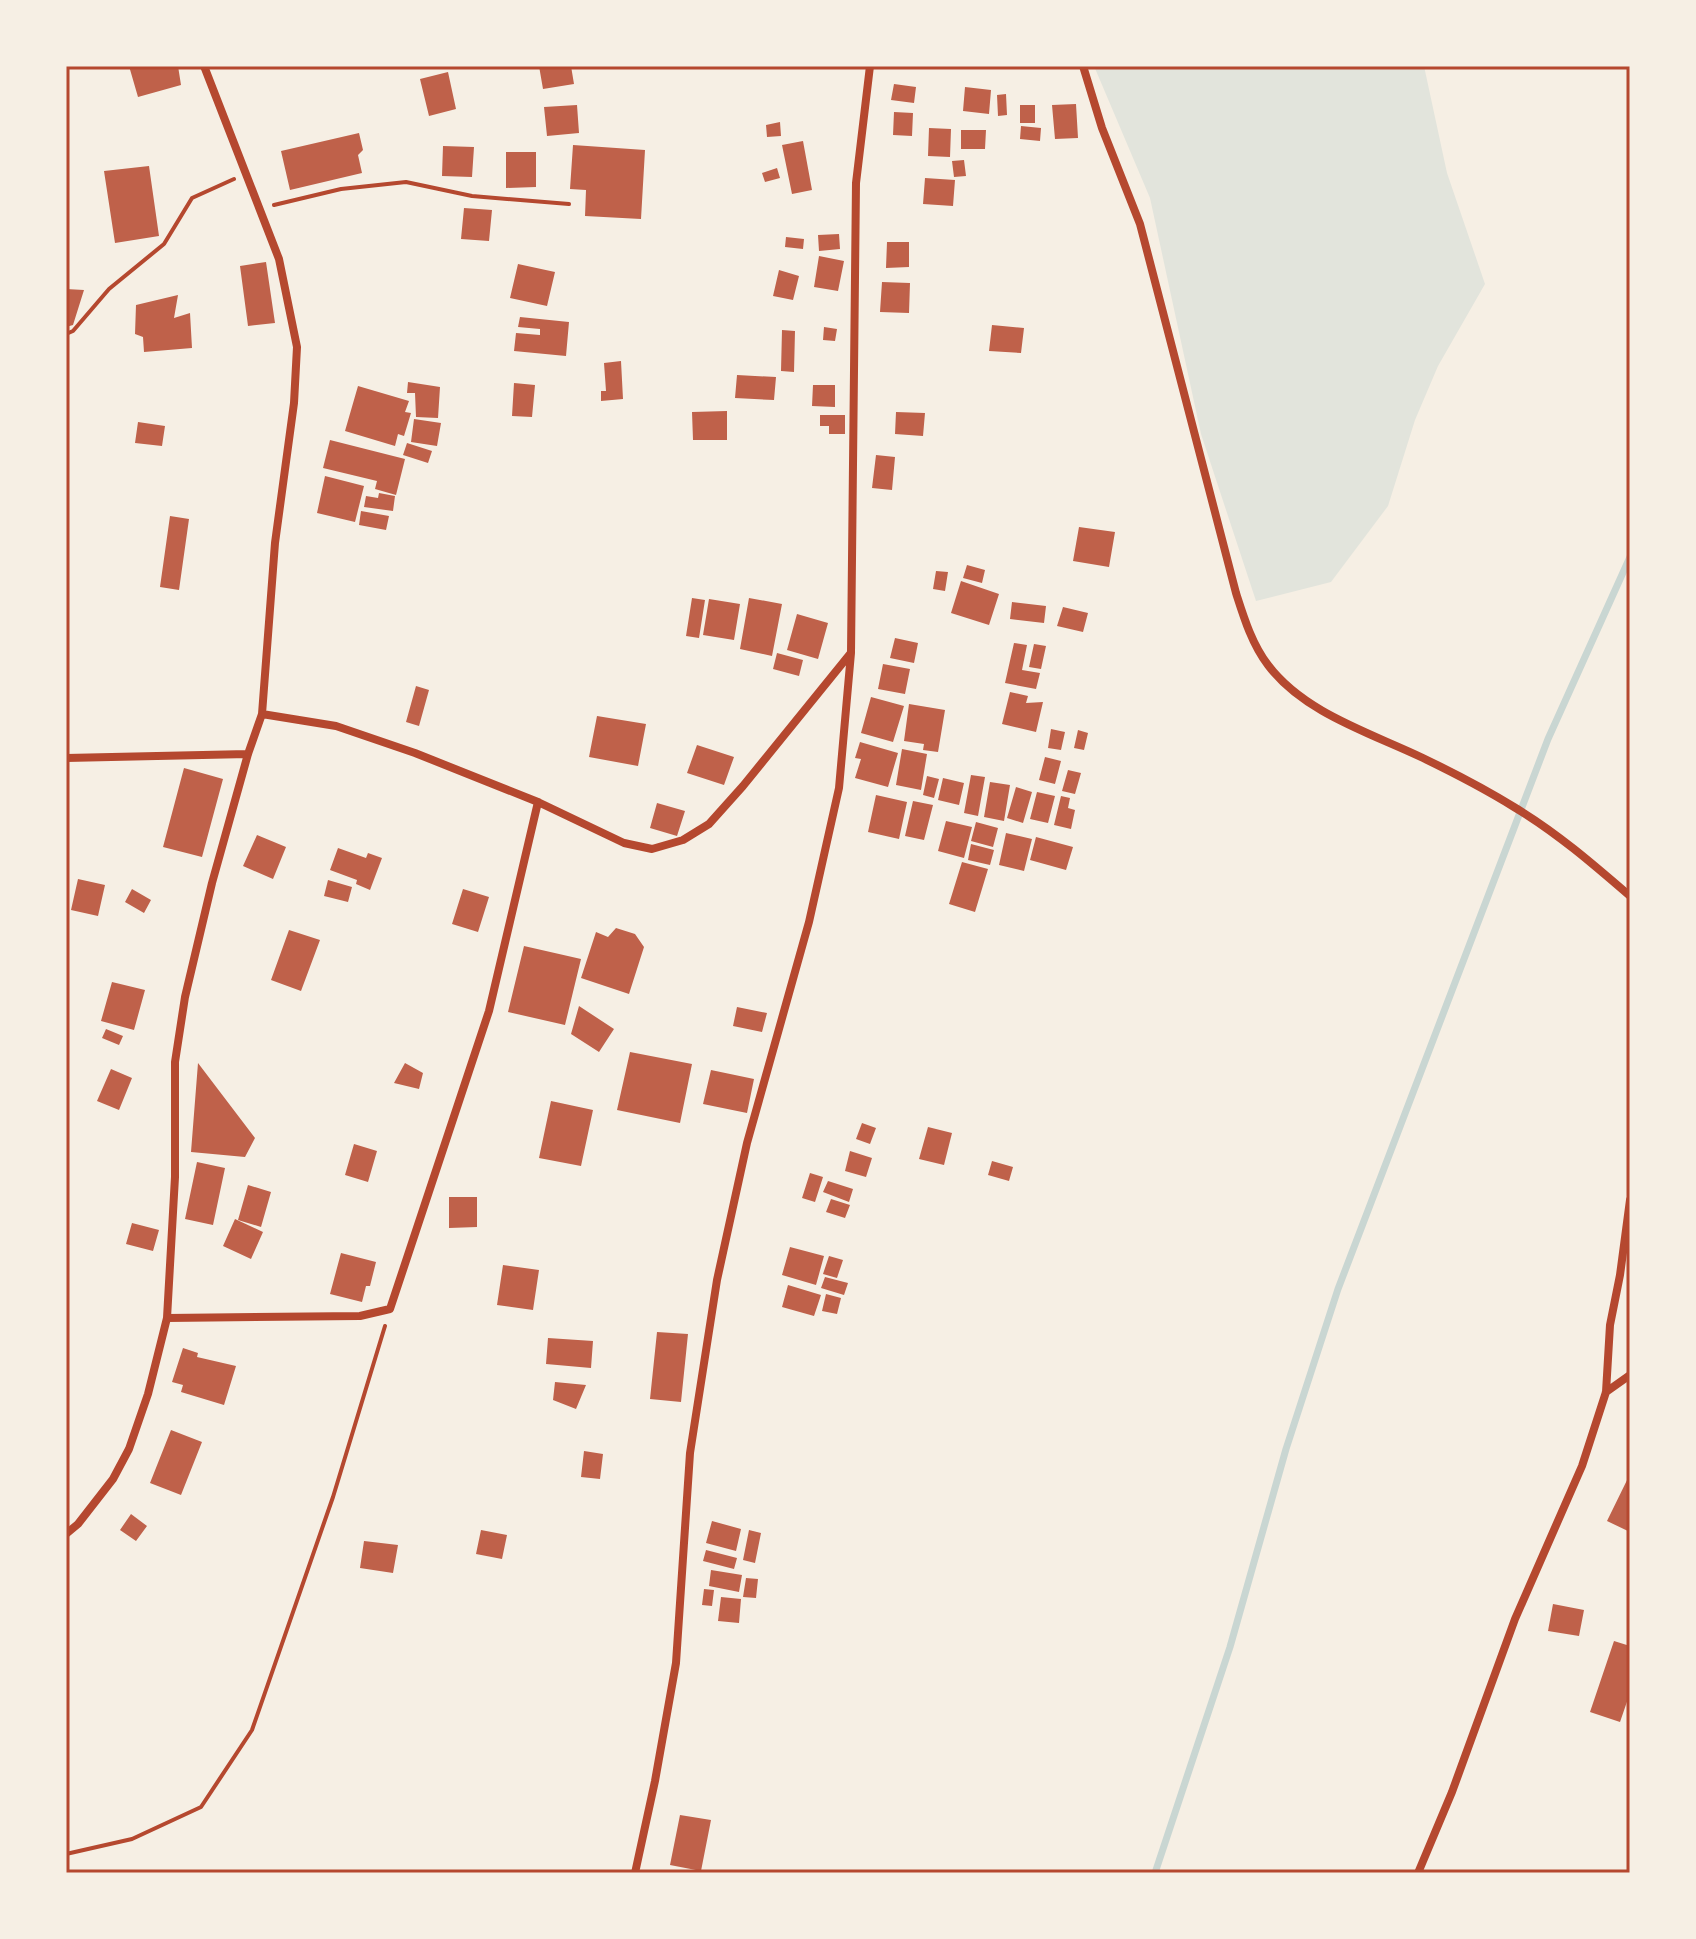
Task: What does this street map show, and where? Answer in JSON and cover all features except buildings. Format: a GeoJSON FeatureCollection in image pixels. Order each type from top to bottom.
{"type":"FeatureCollection","features":[{"type":"Feature","properties":{"kind":"street"},"geometry":{"type":"LineString","coordinates":[[66,1534],[78,1524],[113,1479],[129,1449],[148,1394],[167,1318],[175,1177],[175,1062],[185,997],[212,883],[262,714],[275,543],[294,403],[297,347],[279,259],[204,66]]}},
{"type":"Feature","properties":{"kind":"street"},"geometry":{"type":"LineString","coordinates":[[635,1873],[676,1663],[690,1453],[733,1199],[826,854],[839,788],[851,653],[856,183],[870,66]]}},
{"type":"Feature","properties":{"kind":"street"},"geometry":{"type":"LineString","coordinates":[[1083,66],[1102,128],[1140,224],[1236,593],[1250,635],[1268,666],[1294,691],[1334,717],[1425,759],[1516,807],[1574,848],[1630,896]]}},
{"type":"Feature","properties":{"kind":"street"},"geometry":{"type":"LineString","coordinates":[[262,714],[336,726],[415,753],[538,802],[624,843],[652,849],[683,840],[709,824],[851,653]]}},
{"type":"Feature","properties":{"kind":"street"},"geometry":{"type":"LineString","coordinates":[[66,758],[248,754]]}},
{"type":"Feature","properties":{"kind":"street"},"geometry":{"type":"LineString","coordinates":[[167,1318],[360,1316],[390,1309],[489,1011],[538,802]]}},
{"type":"Feature","properties":{"kind":"street"},"geometry":{"type":"LineString","coordinates":[[1418,1873],[1452,1792],[1521,1605],[1582,1466],[1606,1392],[1610,1325],[1630,1200]]}},
{"type":"Feature","properties":{"kind":"street"},"geometry":{"type":"LineString","coordinates":[[1606,1392],[1630,1375]]}},
{"type":"Feature","properties":{"kind":"path"},"geometry":{"type":"LineString","coordinates":[[66,334],[73,331],[109,289],[164,244],[192,198],[247,173]]}},
{"type":"Feature","properties":{"kind":"path"},"geometry":{"type":"LineString","coordinates":[[260,208],[341,189],[406,182],[472,196],[569,204]]}},
{"type":"Feature","properties":{"kind":"path"},"geometry":{"type":"LineString","coordinates":[[66,1854],[132,1839],[201,1807],[252,1730],[333,1497],[390,1309]]}},
{"type":"Feature","properties":{"kind":"shaded area"},"geometry":{"type":"Polygon","coordinates":[[[1094,66],[1424,66],[1447,173],[1485,284],[1438,366],[1415,420],[1388,506],[1331,582],[1256,601],[1201,434],[1150,198],[1094,66]]]}},
{"type":"Feature","properties":{"kind":"waterway"},"geometry":{"type":"LineString","coordinates":[[1155,1873],[1230,1647],[1286,1449],[1338,1289],[1548,739],[1630,557]]}}]}
